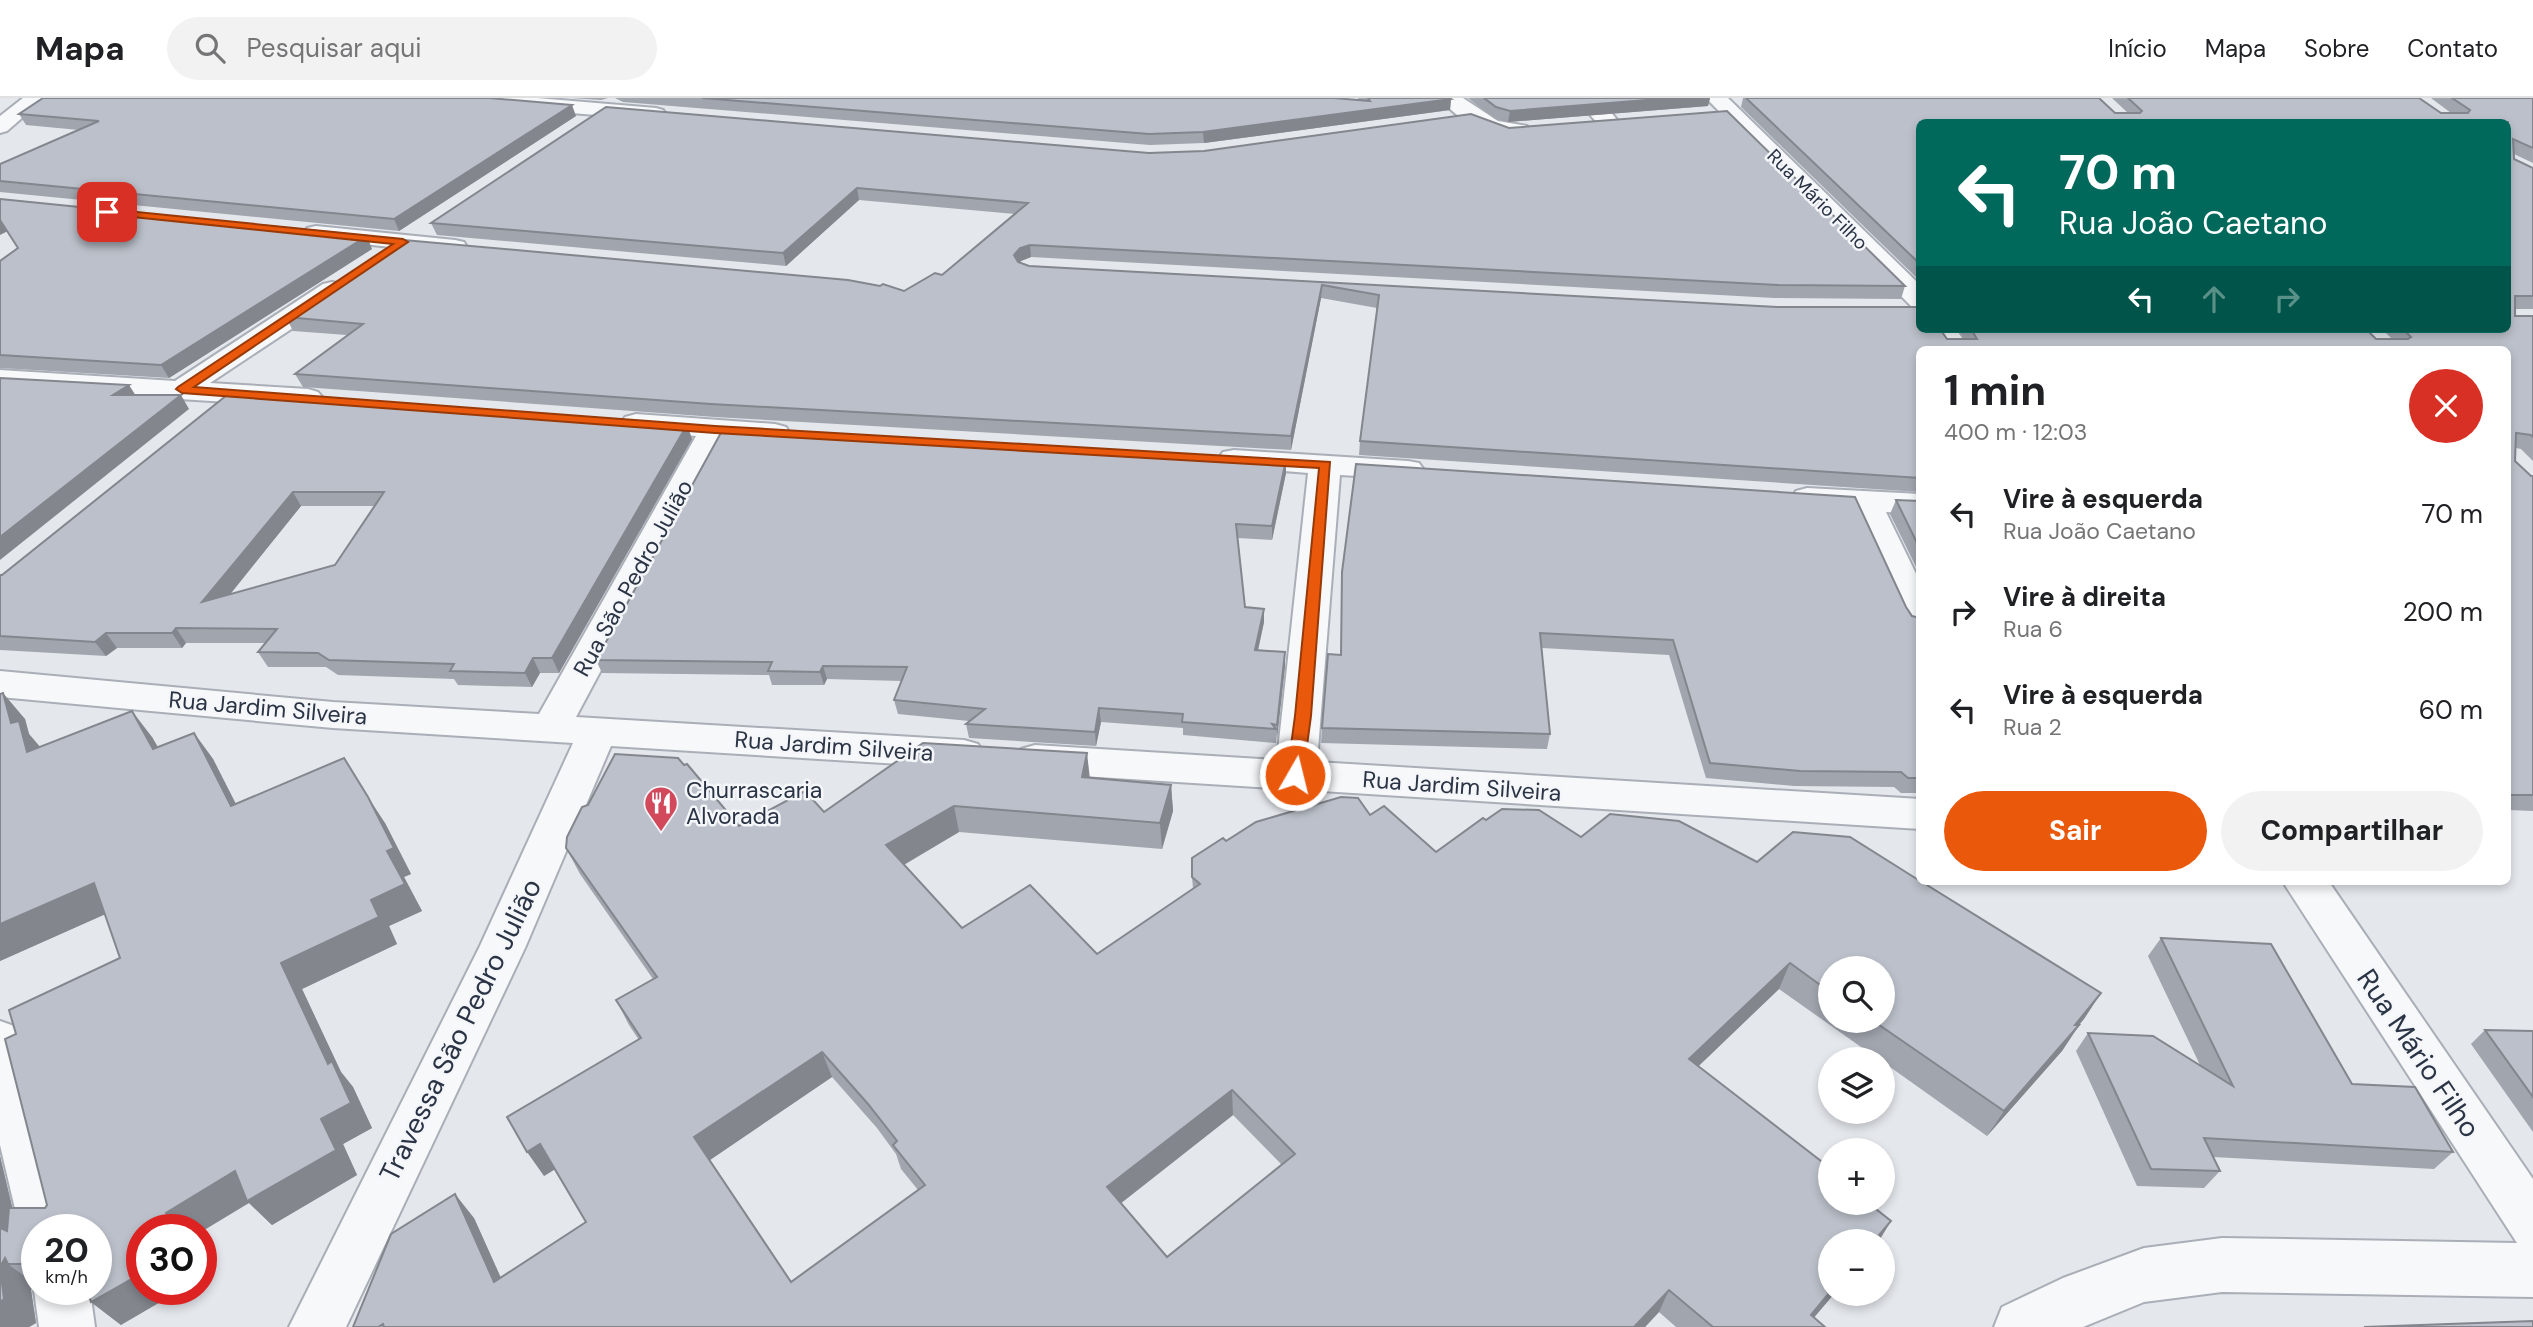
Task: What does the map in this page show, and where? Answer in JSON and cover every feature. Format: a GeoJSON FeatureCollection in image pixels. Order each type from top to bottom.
{"type":"FeatureCollection","features":[{"type":"Feature","properties":{"kind":"street"},"geometry":{"type":"LineString","coordinates":[[0,127],[35,98]]}},
{"type":"Feature","properties":{"kind":"street"},"geometry":{"type":"LineString","coordinates":[[463,98],[614,104],[674,115]]}},
{"type":"Feature","properties":{"kind":"street"},"geometry":{"type":"LineString","coordinates":[[1450,98],[1487,125],[1507,131],[1544,129]]}},
{"type":"Feature","properties":{"kind":"street"},"geometry":{"type":"LineString","coordinates":[[1588,98],[1608,122]]}},
{"type":"Feature","properties":{"kind":"street"},"geometry":{"type":"LineString","coordinates":[[572,132],[614,104]]}},
{"type":"Feature","properties":{"kind":"street","name":"Rua Mário Filho"},"geometry":{"type":"LineString","coordinates":[[1717,108],[1916,296]]}},
{"type":"Feature","properties":{"kind":"street"},"geometry":{"type":"LineString","coordinates":[[1446,120],[1473,116]]}},
{"type":"Feature","properties":{"kind":"street"},"geometry":{"type":"LineString","coordinates":[[1582,125],[1635,120]]}},
{"type":"Feature","properties":{"kind":"street"},"geometry":{"type":"LineString","coordinates":[[182,389],[437,220]]}},
{"type":"Feature","properties":{"kind":"street"},"geometry":{"type":"LineString","coordinates":[[292,231],[472,249]]}},
{"type":"Feature","properties":{"kind":"street"},"geometry":{"type":"LineString","coordinates":[[1893,310],[1916,310]]}},
{"type":"Feature","properties":{"kind":"street"},"geometry":{"type":"LineString","coordinates":[[0,379],[343,401]]}},
{"type":"Feature","properties":{"kind":"street"},"geometry":{"type":"LineString","coordinates":[[201,418],[232,393]]}},
{"type":"Feature","properties":{"kind":"street"},"geometry":{"type":"LineString","coordinates":[[605,421],[799,434]]}},
{"type":"Feature","properties":{"kind":"street","name":"Rua São Pedro Julião"},"geometry":{"type":"LineString","coordinates":[[551,727],[715,429]]}},
{"type":"Feature","properties":{"kind":"street"},"geometry":{"type":"LineString","coordinates":[[1200,457],[1436,472]]}},
{"type":"Feature","properties":{"kind":"street"},"geometry":{"type":"LineString","coordinates":[[1295,775],[1303,716],[1325,464]]}},
{"type":"Feature","properties":{"kind":"street"},"geometry":{"type":"LineString","coordinates":[[1782,496],[1916,504]]}},
{"type":"Feature","properties":{"kind":"street"},"geometry":{"type":"LineString","coordinates":[[1865,502],[1916,611]]}},
{"type":"Feature","properties":{"kind":"street","name":"Rua Jardim Silveira"},"geometry":{"type":"LineString","coordinates":[[0,684],[333,715],[1916,814]]}},
{"type":"Feature","properties":{"kind":"street","name":"Travessa São Pedro Julião"},"geometry":{"type":"LineString","coordinates":[[317,1327],[502,948],[598,731]]}},
{"type":"Feature","properties":{"kind":"street","name":"Rua Mário Filho"},"geometry":{"type":"LineString","coordinates":[[2307,885],[2533,1224]]}},
{"type":"Feature","properties":{"kind":"street"},"geometry":{"type":"LineString","coordinates":[[0,1042],[43,1214]]}},
{"type":"Feature","properties":{"kind":"street"},"geometry":{"type":"LineString","coordinates":[[2022,1327],[2083,1298],[2144,1275],[2222,1265],[2533,1269]]}},
{"type":"Feature","properties":{"kind":"street"},"geometry":{"type":"LineString","coordinates":[[64,1305],[67,1327]]}},
{"type":"Feature","properties":{"kind":"building"},"geometry":{"type":"Polygon","coordinates":[[[43,98],[489,98],[572,105],[394,219],[0,181],[0,164],[99,121],[19,114],[43,98]]]}},
{"type":"Feature","properties":{"kind":"building"},"geometry":{"type":"Polygon","coordinates":[[[702,98],[1334,98],[1370,101],[1368,98],[1451,99],[1203,132],[1149,134],[702,98]]]}},
{"type":"Feature","properties":{"kind":"building"},"geometry":{"type":"Polygon","coordinates":[[[1484,98],[1672,98],[1510,111],[1496,107],[1484,98]]]}},
{"type":"Feature","properties":{"kind":"building"},"geometry":{"type":"Polygon","coordinates":[[[1746,98],[2099,98],[2115,113],[2140,113],[2142,111],[2128,98],[2419,98],[2441,113],[2468,113],[2470,110],[2452,98],[2533,98],[2533,148],[2513,139],[2514,159],[2533,168],[2533,296],[2515,296],[2515,316],[2533,316],[2533,437],[2516,433],[2515,461],[2533,476],[2533,795],[2511,795],[2511,346],[1916,346],[1916,478],[1360,441],[1379,295],[1322,285],[1291,436],[711,404],[295,374],[363,324],[286,317],[404,240],[848,280],[880,286],[883,284],[904,291],[935,273],[942,275],[1028,203],[857,188],[783,253],[431,223],[606,107],[1149,153],[1204,151],[1471,114],[1509,128],[1727,111],[1905,286],[1778,285],[1030,245],[1020,248],[1014,255],[1018,262],[1029,266],[1777,307],[1916,307],[1916,333],[1943,333],[1947,339],[1977,339],[1973,333],[2370,333],[2376,339],[2408,339],[2411,337],[2407,333],[2511,333],[2511,119],[1916,119],[1916,260],[1746,98]]]}},
{"type":"Feature","properties":{"kind":"building"},"geometry":{"type":"Polygon","coordinates":[[[0,199],[367,236],[161,365],[0,355],[0,261],[18,248],[0,220],[0,199]]]}},
{"type":"Feature","properties":{"kind":"building"},"geometry":{"type":"Polygon","coordinates":[[[0,378],[129,385],[113,395],[181,395],[0,537],[0,378]]]}},
{"type":"Feature","properties":{"kind":"building"},"geometry":{"type":"Polygon","coordinates":[[[268,394],[687,425],[552,658],[533,658],[525,673],[450,671],[454,664],[329,660],[318,653],[258,652],[277,629],[176,628],[172,633],[106,633],[95,642],[0,636],[0,575],[227,395],[268,394]],[[293,492],[202,602],[335,565],[384,492],[293,492]]]}},
{"type":"Feature","properties":{"kind":"building"},"geometry":{"type":"Polygon","coordinates":[[[723,429],[1286,460],[1272,526],[1236,524],[1245,607],[1264,609],[1255,650],[1285,652],[1277,725],[1272,724],[1276,729],[1182,722],[1183,714],[1099,708],[1095,732],[966,724],[985,709],[894,700],[907,667],[823,666],[820,672],[768,671],[772,662],[596,660],[723,429]]]}},
{"type":"Feature","properties":{"kind":"building"},"geometry":{"type":"Polygon","coordinates":[[[1356,464],[1855,497],[1906,607],[1912,616],[1916,617],[1916,778],[1908,778],[1901,772],[1800,771],[1710,763],[1673,640],[1540,633],[1550,734],[1322,728],[1328,654],[1341,655],[1342,572],[1356,464]]]}},
{"type":"Feature","properties":{"kind":"building"},"geometry":{"type":"Polygon","coordinates":[[[1896,500],[1916,501],[1916,541],[1896,500]]]}},
{"type":"Feature","properties":{"kind":"building"},"geometry":{"type":"Polygon","coordinates":[[[3,693],[11,723],[19,721],[27,752],[132,711],[153,749],[194,733],[231,806],[344,758],[394,848],[387,851],[405,884],[371,900],[379,917],[281,963],[328,1064],[332,1061],[351,1103],[321,1119],[336,1150],[247,1201],[235,1171],[166,1214],[126,1214],[126,1282],[112,1290],[112,1214],[21,1214],[21,1264],[8,1264],[5,1258],[0,1267],[0,1228],[7,1231],[9,1208],[45,1208],[47,1205],[5,1039],[16,1034],[9,1010],[120,958],[94,883],[0,924],[0,694],[3,693]]]}},
{"type":"Feature","properties":{"kind":"building"},"geometry":{"type":"Polygon","coordinates":[[[923,743],[1087,753],[1082,777],[1171,785],[1160,823],[954,806],[886,845],[962,928],[1030,885],[1097,954],[1200,884],[1192,877],[1192,858],[1223,838],[1226,841],[1256,822],[1341,797],[1358,798],[1370,815],[1384,806],[1436,852],[1483,818],[1486,820],[1502,809],[1539,810],[1581,837],[1610,814],[1679,821],[1757,862],[1793,832],[1850,837],[1916,878],[1916,885],[1927,885],[2101,993],[2075,1025],[2079,1025],[2004,1111],[1891,1033],[1895,1033],[1895,956],[1818,956],[1818,983],[1790,963],[1689,1059],[1818,1159],[1818,1215],[1883,1215],[1891,1221],[1884,1229],[1818,1229],[1818,1306],[1811,1315],[1825,1327],[1713,1327],[1669,1290],[1634,1327],[384,1327],[383,1324],[378,1327],[353,1327],[391,1234],[455,1194],[494,1282],[586,1222],[540,1144],[527,1152],[507,1117],[641,1038],[616,1000],[657,977],[566,848],[567,837],[582,807],[588,805],[615,754],[678,758],[684,765],[687,764],[739,826],[805,791],[824,812],[923,743]],[[822,1052],[694,1137],[791,1282],[925,1185],[893,1145],[897,1141],[822,1052]],[[1232,1090],[1107,1187],[1167,1257],[1295,1154],[1232,1090]]]}},
{"type":"Feature","properties":{"kind":"building"},"geometry":{"type":"Polygon","coordinates":[[[2161,938],[2271,944],[2352,1084],[2415,1087],[2453,1152],[2204,1138],[2220,1171],[2151,1169],[2088,1033],[2153,1036],[2233,1086],[2161,938]]]}},
{"type":"Feature","properties":{"kind":"building"},"geometry":{"type":"Polygon","coordinates":[[[2485,1030],[2533,1031],[2533,1097],[2485,1030]]]}},
{"type":"Feature","properties":{"kind":"building"},"geometry":{"type":"Polygon","coordinates":[[[0,1267],[4,1299],[0,1302],[0,1267]]]}},
{"type":"Feature","properties":{"kind":"building"},"geometry":{"type":"Polygon","coordinates":[[[2533,1321],[2533,1327],[2364,1327],[2533,1321]]]}},
{"type":"Feature","properties":{"kind":"place","name":"Churrascaria Alvorada"},"geometry":{"type":"Point","coordinates":[661,833]}},
{"type":"Feature","properties":{"kind":"route"},"geometry":{"type":"LineString","coordinates":[[107,212],[403,242],[182,389],[715,429],[1325,464],[1303,716],[1295,775]]}}]}
